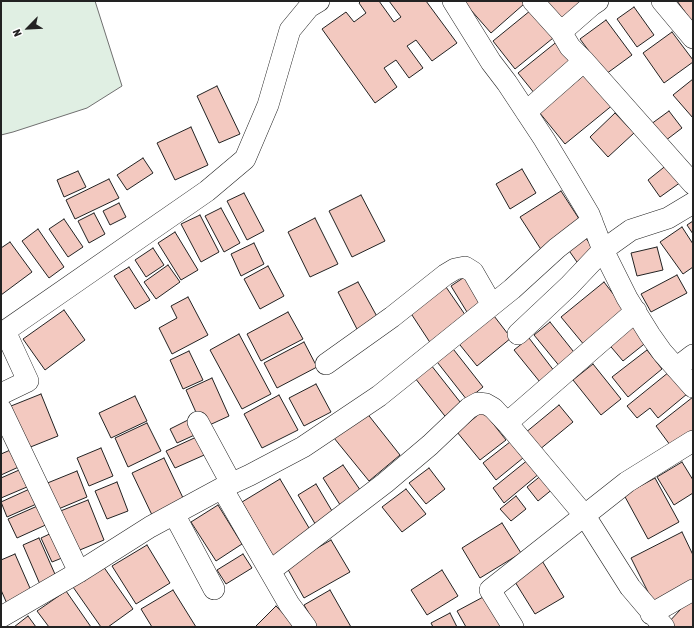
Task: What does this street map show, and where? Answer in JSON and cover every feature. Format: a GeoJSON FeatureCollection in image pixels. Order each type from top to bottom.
{"type":"FeatureCollection","features":[{"type":"Feature","properties":{"kind":"street"},"geometry":{"type":"LineString","coordinates":[[1,394],[28,381],[3,328],[207,191],[245,159],[268,105],[290,30],[309,7],[319,1]]}},
{"type":"Feature","properties":{"kind":"street"},"geometry":{"type":"LineString","coordinates":[[453,1],[564,171],[592,222],[602,250],[627,298],[658,346],[693,388]]}},
{"type":"Feature","properties":{"kind":"street"},"geometry":{"type":"LineString","coordinates":[[533,1],[561,32],[570,47],[693,184]]}},
{"type":"Feature","properties":{"kind":"street"},"geometry":{"type":"LineString","coordinates":[[561,32],[598,1]]}},
{"type":"Feature","properties":{"kind":"street"},"geometry":{"type":"LineString","coordinates":[[662,1],[693,38]]}},
{"type":"Feature","properties":{"kind":"street"},"geometry":{"type":"LineString","coordinates":[[526,112],[584,61]]}},
{"type":"Feature","properties":{"kind":"street"},"geometry":{"type":"LineString","coordinates":[[518,334],[569,286],[602,250],[631,230],[668,218],[693,203]]}},
{"type":"Feature","properties":{"kind":"street"},"geometry":{"type":"LineString","coordinates":[[1,617],[79,572],[150,527],[227,485],[303,447],[379,396],[512,289],[557,248],[592,222]]}},
{"type":"Feature","properties":{"kind":"street"},"geometry":{"type":"LineString","coordinates":[[326,364],[392,317],[445,275],[455,269],[466,267],[473,272],[492,305]]}},
{"type":"Feature","properties":{"kind":"street"},"geometry":{"type":"LineString","coordinates":[[507,423],[636,311]]}},
{"type":"Feature","properties":{"kind":"street"},"geometry":{"type":"LineString","coordinates":[[676,368],[693,355]]}},
{"type":"Feature","properties":{"kind":"street"},"geometry":{"type":"LineString","coordinates":[[270,571],[385,483],[430,445],[469,408],[478,403],[486,404],[493,408],[585,516],[630,587],[657,620],[693,590]]}},
{"type":"Feature","properties":{"kind":"street"},"geometry":{"type":"LineString","coordinates":[[1,409],[79,572]]}},
{"type":"Feature","properties":{"kind":"street"},"geometry":{"type":"LineString","coordinates":[[198,422],[227,485],[270,571],[289,604],[306,627]]}},
{"type":"Feature","properties":{"kind":"street"},"geometry":{"type":"LineString","coordinates":[[513,627],[490,590],[627,482],[693,441]]}},
{"type":"Feature","properties":{"kind":"street"},"geometry":{"type":"LineString","coordinates":[[174,514],[214,589]]}},
{"type":"Feature","properties":{"kind":"green space"},"geometry":{"type":"Polygon","coordinates":[[[1,1],[95,1],[122,86],[87,108],[1,135],[1,1]]]}},
{"type":"Feature","properties":{"kind":"building"},"geometry":{"type":"Polygon","coordinates":[[[361,1],[379,1],[394,22],[401,17],[389,1],[426,1],[457,43],[432,61],[416,40],[407,46],[423,68],[409,78],[396,60],[384,68],[397,87],[375,103],[322,29],[346,12],[354,22],[366,13],[359,3],[361,1]]]}},
{"type":"Feature","properties":{"kind":"building"},"geometry":{"type":"Polygon","coordinates":[[[463,1],[522,1],[524,4],[491,33],[463,1]]]}},
{"type":"Feature","properties":{"kind":"building"},"geometry":{"type":"Polygon","coordinates":[[[544,1],[581,1],[562,24],[544,1]]]}},
{"type":"Feature","properties":{"kind":"building"},"geometry":{"type":"Polygon","coordinates":[[[677,1],[693,1],[693,23],[677,1]]]}},
{"type":"Feature","properties":{"kind":"building"},"geometry":{"type":"Polygon","coordinates":[[[536,6],[558,34],[515,69],[493,41],[536,6]]]}},
{"type":"Feature","properties":{"kind":"building"},"geometry":{"type":"Polygon","coordinates":[[[634,7],[654,35],[637,47],[617,19],[634,7]]]}},
{"type":"Feature","properties":{"kind":"building"},"geometry":{"type":"Polygon","coordinates":[[[606,20],[632,55],[606,74],[580,39],[606,20]]]}},
{"type":"Feature","properties":{"kind":"building"},"geometry":{"type":"Polygon","coordinates":[[[672,32],[693,62],[664,83],[643,53],[672,32]]]}},
{"type":"Feature","properties":{"kind":"building"},"geometry":{"type":"Polygon","coordinates":[[[559,40],[575,61],[535,94],[518,73],[559,40]]]}},
{"type":"Feature","properties":{"kind":"building"},"geometry":{"type":"Polygon","coordinates":[[[588,72],[614,104],[565,144],[539,112],[588,72]]]}},
{"type":"Feature","properties":{"kind":"building"},"geometry":{"type":"Polygon","coordinates":[[[693,79],[693,118],[673,95],[693,79]]]}},
{"type":"Feature","properties":{"kind":"building"},"geometry":{"type":"Polygon","coordinates":[[[217,86],[240,134],[219,143],[197,96],[217,86]]]}},
{"type":"Feature","properties":{"kind":"building"},"geometry":{"type":"Polygon","coordinates":[[[669,111],[682,128],[661,144],[647,127],[669,111]]]}},
{"type":"Feature","properties":{"kind":"building"},"geometry":{"type":"Polygon","coordinates":[[[615,113],[634,133],[608,157],[590,137],[615,113]]]}},
{"type":"Feature","properties":{"kind":"building"},"geometry":{"type":"Polygon","coordinates":[[[191,127],[208,165],[175,180],[157,143],[191,127]]]}},
{"type":"Feature","properties":{"kind":"building"},"geometry":{"type":"Polygon","coordinates":[[[143,158],[153,173],[127,190],[117,175],[143,158]]]}},
{"type":"Feature","properties":{"kind":"building"},"geometry":{"type":"Polygon","coordinates":[[[668,164],[681,182],[660,197],[648,180],[668,164]]]}},
{"type":"Feature","properties":{"kind":"building"},"geometry":{"type":"Polygon","coordinates":[[[522,169],[536,193],[510,209],[496,184],[522,169]]]}},
{"type":"Feature","properties":{"kind":"building"},"geometry":{"type":"Polygon","coordinates":[[[78,171],[86,187],[64,197],[57,180],[78,171]]]}},
{"type":"Feature","properties":{"kind":"building"},"geometry":{"type":"Polygon","coordinates":[[[109,179],[119,198],[75,219],[66,200],[109,179]]]}},
{"type":"Feature","properties":{"kind":"building"},"geometry":{"type":"Polygon","coordinates":[[[561,191],[583,225],[542,251],[520,217],[561,191]]]}},
{"type":"Feature","properties":{"kind":"building"},"geometry":{"type":"Polygon","coordinates":[[[244,193],[264,231],[247,240],[227,201],[244,193]]]}},
{"type":"Feature","properties":{"kind":"building"},"geometry":{"type":"Polygon","coordinates":[[[361,195],[385,241],[352,257],[329,211],[361,195]]]}},
{"type":"Feature","properties":{"kind":"building"},"geometry":{"type":"Polygon","coordinates":[[[119,203],[126,217],[110,225],[103,211],[119,203]]]}},
{"type":"Feature","properties":{"kind":"building"},"geometry":{"type":"Polygon","coordinates":[[[221,208],[240,243],[224,252],[205,216],[221,208]]]}},
{"type":"Feature","properties":{"kind":"building"},"geometry":{"type":"Polygon","coordinates":[[[94,213],[105,234],[89,243],[78,221],[94,213]]]}},
{"type":"Feature","properties":{"kind":"building"},"geometry":{"type":"Polygon","coordinates":[[[200,215],[219,252],[201,262],[181,224],[200,215]]]}},
{"type":"Feature","properties":{"kind":"building"},"geometry":{"type":"Polygon","coordinates":[[[315,218],[338,264],[310,277],[288,232],[315,218]]]}},
{"type":"Feature","properties":{"kind":"building"},"geometry":{"type":"Polygon","coordinates":[[[64,219],[83,247],[68,257],[49,229],[64,219]]]}},
{"type":"Feature","properties":{"kind":"building"},"geometry":{"type":"Polygon","coordinates":[[[693,221],[693,234],[687,225],[693,221]]]}},
{"type":"Feature","properties":{"kind":"building"},"geometry":{"type":"Polygon","coordinates":[[[682,227],[693,244],[693,267],[683,274],[660,242],[682,227]]]}},
{"type":"Feature","properties":{"kind":"building"},"geometry":{"type":"Polygon","coordinates":[[[38,229],[64,267],[49,278],[22,241],[38,229]]]}},
{"type":"Feature","properties":{"kind":"building"},"geometry":{"type":"Polygon","coordinates":[[[175,232],[198,270],[181,280],[158,243],[175,232]]]}},
{"type":"Feature","properties":{"kind":"building"},"geometry":{"type":"Polygon","coordinates":[[[582,233],[594,249],[577,262],[565,245],[582,233]]]}},
{"type":"Feature","properties":{"kind":"building"},"geometry":{"type":"Polygon","coordinates":[[[10,242],[32,272],[1,295],[1,248],[10,242]]]}},
{"type":"Feature","properties":{"kind":"building"},"geometry":{"type":"Polygon","coordinates":[[[254,243],[264,264],[241,276],[231,254],[254,243]]]}},
{"type":"Feature","properties":{"kind":"building"},"geometry":{"type":"Polygon","coordinates":[[[657,247],[663,270],[637,276],[631,253],[657,247]]]}},
{"type":"Feature","properties":{"kind":"building"},"geometry":{"type":"Polygon","coordinates":[[[153,248],[164,265],[146,277],[135,260],[153,248]]]}},
{"type":"Feature","properties":{"kind":"building"},"geometry":{"type":"Polygon","coordinates":[[[168,265],[180,282],[156,299],[144,282],[168,265]]]}},
{"type":"Feature","properties":{"kind":"building"},"geometry":{"type":"Polygon","coordinates":[[[268,266],[284,296],[260,309],[244,279],[268,266]]]}},
{"type":"Feature","properties":{"kind":"building"},"geometry":{"type":"Polygon","coordinates":[[[129,267],[150,300],[135,309],[114,276],[129,267]]]}},
{"type":"Feature","properties":{"kind":"building"},"geometry":{"type":"Polygon","coordinates":[[[677,275],[687,293],[651,312],[641,294],[677,275]]]}},
{"type":"Feature","properties":{"kind":"building"},"geometry":{"type":"Polygon","coordinates":[[[466,276],[486,307],[470,317],[451,286],[466,276]]]}},
{"type":"Feature","properties":{"kind":"building"},"geometry":{"type":"Polygon","coordinates":[[[358,282],[380,322],[359,333],[338,292],[358,282]]]}},
{"type":"Feature","properties":{"kind":"building"},"geometry":{"type":"Polygon","coordinates":[[[604,282],[627,312],[585,346],[561,317],[604,282]]]}},
{"type":"Feature","properties":{"kind":"building"},"geometry":{"type":"Polygon","coordinates":[[[446,287],[468,319],[431,344],[410,312],[446,287]]]}},
{"type":"Feature","properties":{"kind":"building"},"geometry":{"type":"Polygon","coordinates":[[[188,297],[208,335],[172,354],[159,328],[177,318],[171,306],[188,297]]]}},
{"type":"Feature","properties":{"kind":"building"},"geometry":{"type":"Polygon","coordinates":[[[64,310],[85,340],[45,370],[23,339],[64,310]]]}},
{"type":"Feature","properties":{"kind":"building"},"geometry":{"type":"Polygon","coordinates":[[[288,312],[303,339],[261,361],[247,334],[288,312]]]}},
{"type":"Feature","properties":{"kind":"building"},"geometry":{"type":"Polygon","coordinates":[[[491,312],[511,338],[477,366],[456,340],[491,312]]]}},
{"type":"Feature","properties":{"kind":"building"},"geometry":{"type":"Polygon","coordinates":[[[632,321],[648,341],[623,361],[606,341],[632,321]]]}},
{"type":"Feature","properties":{"kind":"building"},"geometry":{"type":"Polygon","coordinates":[[[550,322],[577,356],[561,368],[534,335],[550,322]]]}},
{"type":"Feature","properties":{"kind":"building"},"geometry":{"type":"Polygon","coordinates":[[[239,334],[271,394],[242,409],[210,350],[239,334]]]}},
{"type":"Feature","properties":{"kind":"building"},"geometry":{"type":"Polygon","coordinates":[[[529,338],[558,376],[544,387],[514,350],[529,338]]]}},
{"type":"Feature","properties":{"kind":"building"},"geometry":{"type":"Polygon","coordinates":[[[304,342],[317,367],[277,388],[264,363],[304,342]]]}},
{"type":"Feature","properties":{"kind":"building"},"geometry":{"type":"Polygon","coordinates":[[[450,345],[483,387],[467,400],[434,358],[450,345]]]}},
{"type":"Feature","properties":{"kind":"building"},"geometry":{"type":"Polygon","coordinates":[[[647,350],[662,369],[628,397],[612,377],[647,350]]]}},
{"type":"Feature","properties":{"kind":"building"},"geometry":{"type":"Polygon","coordinates":[[[189,351],[203,380],[183,389],[170,360],[189,351]]]}},
{"type":"Feature","properties":{"kind":"building"},"geometry":{"type":"Polygon","coordinates":[[[593,364],[621,399],[601,415],[573,380],[593,364]]]}},
{"type":"Feature","properties":{"kind":"building"},"geometry":{"type":"Polygon","coordinates":[[[431,365],[464,407],[448,420],[415,378],[431,365]]]}},
{"type":"Feature","properties":{"kind":"building"},"geometry":{"type":"Polygon","coordinates":[[[669,372],[687,394],[658,418],[650,408],[637,418],[627,406],[669,372]]]}},
{"type":"Feature","properties":{"kind":"building"},"geometry":{"type":"Polygon","coordinates":[[[212,378],[229,416],[203,428],[186,390],[212,378]]]}},
{"type":"Feature","properties":{"kind":"building"},"geometry":{"type":"Polygon","coordinates":[[[316,384],[331,412],[304,426],[289,398],[316,384]]]}},
{"type":"Feature","properties":{"kind":"building"},"geometry":{"type":"Polygon","coordinates":[[[41,394],[58,436],[28,448],[11,406],[41,394]]]}},
{"type":"Feature","properties":{"kind":"building"},"geometry":{"type":"Polygon","coordinates":[[[279,395],[298,430],[262,448],[244,414],[279,395]]]}},
{"type":"Feature","properties":{"kind":"building"},"geometry":{"type":"Polygon","coordinates":[[[135,396],[147,421],[111,438],[99,413],[135,396]]]}},
{"type":"Feature","properties":{"kind":"building"},"geometry":{"type":"Polygon","coordinates":[[[693,397],[693,433],[673,449],[656,426],[693,397]]]}},
{"type":"Feature","properties":{"kind":"building"},"geometry":{"type":"Polygon","coordinates":[[[559,405],[573,422],[539,450],[525,433],[559,405]]]}},
{"type":"Feature","properties":{"kind":"building"},"geometry":{"type":"Polygon","coordinates":[[[483,411],[506,440],[480,460],[457,432],[483,411]]]}},
{"type":"Feature","properties":{"kind":"building"},"geometry":{"type":"Polygon","coordinates":[[[366,412],[400,455],[369,481],[334,438],[366,412]]]}},
{"type":"Feature","properties":{"kind":"building"},"geometry":{"type":"Polygon","coordinates":[[[192,418],[199,433],[177,443],[170,429],[192,418]]]}},
{"type":"Feature","properties":{"kind":"building"},"geometry":{"type":"Polygon","coordinates":[[[147,423],[161,451],[128,467],[115,438],[147,423]]]}},
{"type":"Feature","properties":{"kind":"building"},"geometry":{"type":"Polygon","coordinates":[[[203,434],[211,452],[175,468],[166,451],[203,434]]]}},
{"type":"Feature","properties":{"kind":"building"},"geometry":{"type":"Polygon","coordinates":[[[510,442],[523,458],[496,480],[483,463],[510,442]]]}},
{"type":"Feature","properties":{"kind":"building"},"geometry":{"type":"Polygon","coordinates":[[[15,448],[23,465],[1,475],[1,454],[15,448]]]}},
{"type":"Feature","properties":{"kind":"building"},"geometry":{"type":"Polygon","coordinates":[[[101,448],[113,476],[89,486],[77,458],[101,448]]]}},
{"type":"Feature","properties":{"kind":"building"},"geometry":{"type":"Polygon","coordinates":[[[164,458],[184,500],[152,515],[132,473],[164,458]]]}},
{"type":"Feature","properties":{"kind":"building"},"geometry":{"type":"Polygon","coordinates":[[[529,459],[540,473],[504,503],[493,488],[529,459]]]}},
{"type":"Feature","properties":{"kind":"building"},"geometry":{"type":"Polygon","coordinates":[[[682,462],[693,480],[693,493],[674,505],[657,477],[682,462]]]}},
{"type":"Feature","properties":{"kind":"building"},"geometry":{"type":"Polygon","coordinates":[[[343,465],[365,497],[344,511],[323,478],[343,465]]]}},
{"type":"Feature","properties":{"kind":"building"},"geometry":{"type":"Polygon","coordinates":[[[26,467],[34,484],[1,498],[1,478],[26,467]]]}},
{"type":"Feature","properties":{"kind":"building"},"geometry":{"type":"Polygon","coordinates":[[[429,468],[445,489],[426,504],[409,483],[429,468]]]}},
{"type":"Feature","properties":{"kind":"building"},"geometry":{"type":"Polygon","coordinates":[[[77,471],[87,497],[56,510],[45,484],[77,471]]]}},
{"type":"Feature","properties":{"kind":"building"},"geometry":{"type":"Polygon","coordinates":[[[543,474],[554,488],[538,501],[527,487],[543,474]]]}},
{"type":"Feature","properties":{"kind":"building"},"geometry":{"type":"Polygon","coordinates":[[[655,478],[679,522],[648,539],[624,495],[655,478]]]}},
{"type":"Feature","properties":{"kind":"building"},"geometry":{"type":"Polygon","coordinates":[[[280,479],[312,533],[273,556],[242,502],[280,479]]]}},
{"type":"Feature","properties":{"kind":"building"},"geometry":{"type":"Polygon","coordinates":[[[117,482],[128,511],[107,519],[95,491],[117,482]]]}},
{"type":"Feature","properties":{"kind":"building"},"geometry":{"type":"Polygon","coordinates":[[[316,484],[335,516],[317,527],[298,495],[316,484]]]}},
{"type":"Feature","properties":{"kind":"building"},"geometry":{"type":"Polygon","coordinates":[[[34,487],[41,502],[7,517],[1,502],[34,487]]]}},
{"type":"Feature","properties":{"kind":"building"},"geometry":{"type":"Polygon","coordinates":[[[406,489],[426,514],[402,532],[382,507],[406,489]]]}},
{"type":"Feature","properties":{"kind":"building"},"geometry":{"type":"Polygon","coordinates":[[[516,496],[526,509],[511,521],[500,509],[516,496]]]}},
{"type":"Feature","properties":{"kind":"building"},"geometry":{"type":"Polygon","coordinates":[[[88,500],[104,540],[75,552],[58,512],[88,500]]]}},
{"type":"Feature","properties":{"kind":"building"},"geometry":{"type":"Polygon","coordinates":[[[42,504],[50,523],[17,538],[8,519],[42,504]]]}},
{"type":"Feature","properties":{"kind":"building"},"geometry":{"type":"Polygon","coordinates":[[[218,505],[242,544],[216,561],[191,522],[218,505]]]}},
{"type":"Feature","properties":{"kind":"building"},"geometry":{"type":"Polygon","coordinates":[[[502,523],[521,553],[480,578],[462,548],[502,523]]]}},
{"type":"Feature","properties":{"kind":"building"},"geometry":{"type":"Polygon","coordinates":[[[56,531],[67,556],[52,562],[41,538],[56,531]]]}},
{"type":"Feature","properties":{"kind":"building"},"geometry":{"type":"Polygon","coordinates":[[[682,532],[693,555],[693,585],[654,604],[631,558],[682,532]]]}},
{"type":"Feature","properties":{"kind":"building"},"geometry":{"type":"Polygon","coordinates":[[[39,538],[58,581],[42,589],[23,545],[39,538]]]}},
{"type":"Feature","properties":{"kind":"building"},"geometry":{"type":"Polygon","coordinates":[[[331,540],[350,572],[304,598],[286,566],[331,540]]]}},
{"type":"Feature","properties":{"kind":"building"},"geometry":{"type":"Polygon","coordinates":[[[147,545],[170,583],[136,604],[112,566],[147,545]]]}},
{"type":"Feature","properties":{"kind":"building"},"geometry":{"type":"Polygon","coordinates":[[[15,554],[33,595],[8,606],[1,590],[1,560],[15,554]]]}},
{"type":"Feature","properties":{"kind":"building"},"geometry":{"type":"Polygon","coordinates":[[[243,554],[252,568],[226,584],[217,570],[243,554]]]}},
{"type":"Feature","properties":{"kind":"building"},"geometry":{"type":"Polygon","coordinates":[[[541,559],[564,597],[535,614],[512,577],[541,559]]]}},
{"type":"Feature","properties":{"kind":"building"},"geometry":{"type":"Polygon","coordinates":[[[103,566],[133,609],[108,627],[101,627],[73,587],[103,566]]]}},
{"type":"Feature","properties":{"kind":"building"},"geometry":{"type":"Polygon","coordinates":[[[442,570],[458,596],[427,615],[411,590],[442,570]]]}},
{"type":"Feature","properties":{"kind":"building"},"geometry":{"type":"Polygon","coordinates":[[[173,590],[196,627],[152,627],[141,609],[173,590]]]}},
{"type":"Feature","properties":{"kind":"building"},"geometry":{"type":"Polygon","coordinates":[[[330,590],[351,627],[317,627],[304,605],[330,590]]]}},
{"type":"Feature","properties":{"kind":"building"},"geometry":{"type":"Polygon","coordinates":[[[66,591],[91,627],[49,627],[37,611],[66,591]]]}},
{"type":"Feature","properties":{"kind":"building"},"geometry":{"type":"Polygon","coordinates":[[[485,596],[502,627],[466,627],[457,611],[485,596]]]}},
{"type":"Feature","properties":{"kind":"building"},"geometry":{"type":"Polygon","coordinates":[[[693,596],[693,627],[671,627],[667,624],[693,596]]]}},
{"type":"Feature","properties":{"kind":"building"},"geometry":{"type":"Polygon","coordinates":[[[276,606],[296,627],[255,627],[276,606]]]}},
{"type":"Feature","properties":{"kind":"building"},"geometry":{"type":"Polygon","coordinates":[[[450,613],[457,627],[433,627],[431,623],[450,613]]]}},
{"type":"Feature","properties":{"kind":"building"},"geometry":{"type":"Polygon","coordinates":[[[28,616],[36,627],[14,627],[28,616]]]}}]}
